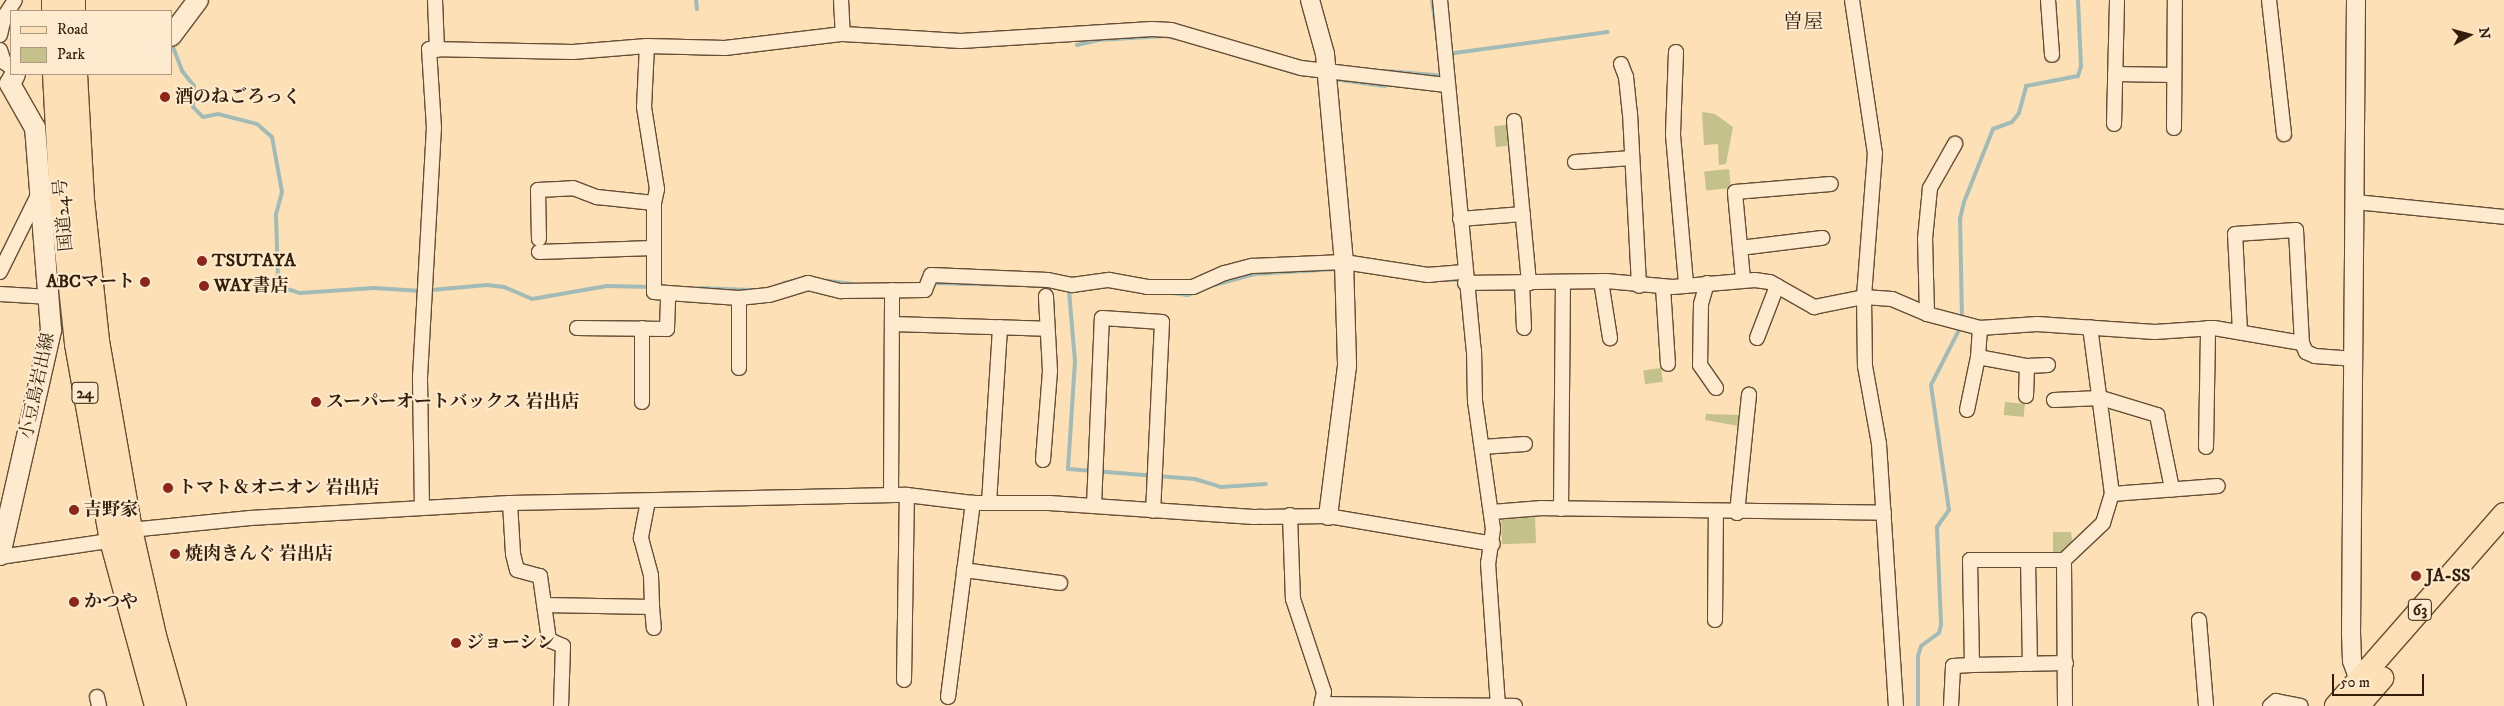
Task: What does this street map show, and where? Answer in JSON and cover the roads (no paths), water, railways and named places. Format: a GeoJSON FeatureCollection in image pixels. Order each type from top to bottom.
{"type":"FeatureCollection","features":[{"type":"Feature","properties":{"kind":"highway","name":"国道24号"},"geometry":{"type":"LineString","coordinates":[[55,75],[62,203],[77,344],[121,535],[157,706]]}},
{"type":"Feature","properties":{"kind":"highway","name":"国道24号"},"geometry":{"type":"LineString","coordinates":[[75,75],[82,200],[121,535],[154,636],[174,706]]}},
{"type":"Feature","properties":{"kind":"main road"},"geometry":{"type":"LineString","coordinates":[[172,35],[198,0]]}},
{"type":"Feature","properties":{"kind":"main road","name":"小豆島岩出線"},"geometry":{"type":"LineString","coordinates":[[0,556],[52,330],[35,128],[10,84],[14,75]]}},
{"type":"Feature","properties":{"kind":"main road","name":"63"},"geometry":{"type":"LineString","coordinates":[[2362,697],[2504,514]]}},
{"type":"Feature","properties":{"kind":"main road","name":"63"},"geometry":{"type":"LineString","coordinates":[[2336,706],[2362,697],[2504,537]]}},
{"type":"Feature","properties":{"kind":"street"},"geometry":{"type":"LineString","coordinates":[[0,35],[4,17],[15,0]]}},
{"type":"Feature","properties":{"kind":"street"},"geometry":{"type":"LineString","coordinates":[[435,0],[437,50]]}},
{"type":"Feature","properties":{"kind":"street"},"geometry":{"type":"LineString","coordinates":[[840,0],[843,34]]}},
{"type":"Feature","properties":{"kind":"street"},"geometry":{"type":"LineString","coordinates":[[1310,0],[1326,54],[1344,262],[1347,366],[1328,516]]}},
{"type":"Feature","properties":{"kind":"street"},"geometry":{"type":"LineString","coordinates":[[1440,0],[1464,277],[1482,448],[1492,512],[1493,544],[1488,563],[1498,705]]}},
{"type":"Feature","properties":{"kind":"street"},"geometry":{"type":"LineString","coordinates":[[1852,0],[1875,153],[1864,297],[1865,366],[1879,444],[1896,706]]}},
{"type":"Feature","properties":{"kind":"street"},"geometry":{"type":"LineString","coordinates":[[2048,0],[2052,55]]}},
{"type":"Feature","properties":{"kind":"street"},"geometry":{"type":"LineString","coordinates":[[2114,124],[2117,0]]}},
{"type":"Feature","properties":{"kind":"street"},"geometry":{"type":"LineString","coordinates":[[2174,128],[2175,0]]}},
{"type":"Feature","properties":{"kind":"street"},"geometry":{"type":"LineString","coordinates":[[2269,0],[2284,134]]}},
{"type":"Feature","properties":{"kind":"street"},"geometry":{"type":"LineString","coordinates":[[2356,0],[2355,360],[2350,632],[2352,661],[2362,697]]}},
{"type":"Feature","properties":{"kind":"street"},"geometry":{"type":"LineString","coordinates":[[422,507],[420,368],[434,128],[429,49],[573,52],[646,46],[724,48],[843,34],[960,41],[1171,30],[1272,62],[1327,72],[1446,85]]}},
{"type":"Feature","properties":{"kind":"street"},"geometry":{"type":"LineString","coordinates":[[646,46],[644,107],[654,157],[657,189],[654,203],[654,292],[739,298],[769,295],[808,283],[841,291],[925,290],[931,275],[1048,280],[1072,284],[1109,280],[1147,286],[1193,287],[1225,273],[1252,266],[1344,262],[1428,274],[1526,284],[1601,281],[1663,287],[1743,279],[1776,286],[1814,307],[1864,297],[1892,299],[1927,314],[1969,325],[2037,324],[2155,332],[2208,328],[2302,343]]}},
{"type":"Feature","properties":{"kind":"street"},"geometry":{"type":"LineString","coordinates":[[0,50],[4,62],[10,66]]}},
{"type":"Feature","properties":{"kind":"street"},"geometry":{"type":"LineString","coordinates":[[1676,52],[1673,135],[1686,285]]}},
{"type":"Feature","properties":{"kind":"street"},"geometry":{"type":"LineString","coordinates":[[1621,64],[1626,77],[1639,286]]}},
{"type":"Feature","properties":{"kind":"street"},"geometry":{"type":"LineString","coordinates":[[2115,74],[2174,75]]}},
{"type":"Feature","properties":{"kind":"street"},"geometry":{"type":"LineString","coordinates":[[1514,121],[1523,214],[1526,284],[1524,328]]}},
{"type":"Feature","properties":{"kind":"street"},"geometry":{"type":"LineString","coordinates":[[1927,314],[1925,239],[1930,188],[1955,144]]}},
{"type":"Feature","properties":{"kind":"street"},"geometry":{"type":"LineString","coordinates":[[1575,162],[1632,158]]}},
{"type":"Feature","properties":{"kind":"street"},"geometry":{"type":"LineString","coordinates":[[1743,279],[1735,192],[1831,184]]}},
{"type":"Feature","properties":{"kind":"street"},"geometry":{"type":"LineString","coordinates":[[653,248],[539,245],[538,190],[573,188],[597,197],[654,203]]}},
{"type":"Feature","properties":{"kind":"street"},"geometry":{"type":"LineString","coordinates":[[0,272],[40,190]]}},
{"type":"Feature","properties":{"kind":"street"},"geometry":{"type":"LineString","coordinates":[[2355,202],[2504,217]]}},
{"type":"Feature","properties":{"kind":"street"},"geometry":{"type":"LineString","coordinates":[[1460,219],[1523,214]]}},
{"type":"Feature","properties":{"kind":"street"},"geometry":{"type":"LineString","coordinates":[[2240,332],[2235,234],[2296,230],[2302,343],[2306,352],[2316,356],[2355,360]]}},
{"type":"Feature","properties":{"kind":"street"},"geometry":{"type":"LineString","coordinates":[[1740,248],[1822,238]]}},
{"type":"Feature","properties":{"kind":"street"},"geometry":{"type":"LineString","coordinates":[[1601,281],[1610,338]]}},
{"type":"Feature","properties":{"kind":"street"},"geometry":{"type":"LineString","coordinates":[[1561,509],[1563,282]]}},
{"type":"Feature","properties":{"kind":"street"},"geometry":{"type":"LineString","coordinates":[[1707,283],[1701,304],[1700,365],[1716,388]]}},
{"type":"Feature","properties":{"kind":"street"},"geometry":{"type":"LineString","coordinates":[[1757,338],[1776,286]]}},
{"type":"Feature","properties":{"kind":"street"},"geometry":{"type":"LineString","coordinates":[[1663,287],[1668,364]]}},
{"type":"Feature","properties":{"kind":"street"},"geometry":{"type":"LineString","coordinates":[[891,495],[892,290]]}},
{"type":"Feature","properties":{"kind":"street"},"geometry":{"type":"LineString","coordinates":[[577,328],[667,328],[668,293]]}},
{"type":"Feature","properties":{"kind":"street"},"geometry":{"type":"LineString","coordinates":[[0,294],[50,297]]}},
{"type":"Feature","properties":{"kind":"street"},"geometry":{"type":"LineString","coordinates":[[1043,460],[1050,371],[1046,296]]}},
{"type":"Feature","properties":{"kind":"street"},"geometry":{"type":"LineString","coordinates":[[739,298],[739,368]]}},
{"type":"Feature","properties":{"kind":"street"},"geometry":{"type":"LineString","coordinates":[[1094,506],[1102,318],[1162,322],[1152,511]]}},
{"type":"Feature","properties":{"kind":"street"},"geometry":{"type":"LineString","coordinates":[[892,324],[1047,329]]}},
{"type":"Feature","properties":{"kind":"street"},"geometry":{"type":"LineString","coordinates":[[1967,410],[1978,357],[1969,325]]}},
{"type":"Feature","properties":{"kind":"street"},"geometry":{"type":"LineString","coordinates":[[1972,665],[1970,560],[2064,560],[2103,523],[2112,494],[2101,398],[2090,327]]}},
{"type":"Feature","properties":{"kind":"street"},"geometry":{"type":"LineString","coordinates":[[642,328],[642,402]]}},
{"type":"Feature","properties":{"kind":"street"},"geometry":{"type":"LineString","coordinates":[[989,503],[1000,328]]}},
{"type":"Feature","properties":{"kind":"street"},"geometry":{"type":"LineString","coordinates":[[2206,447],[2208,328]]}},
{"type":"Feature","properties":{"kind":"street"},"geometry":{"type":"LineString","coordinates":[[1978,357],[2027,366],[2048,365]]}},
{"type":"Feature","properties":{"kind":"street"},"geometry":{"type":"LineString","coordinates":[[2026,396],[2027,366]]}},
{"type":"Feature","properties":{"kind":"street"},"geometry":{"type":"LineString","coordinates":[[1737,512],[1750,395]]}},
{"type":"Feature","properties":{"kind":"street"},"geometry":{"type":"LineString","coordinates":[[2054,400],[2101,398],[2157,415],[2172,490]]}},
{"type":"Feature","properties":{"kind":"street"},"geometry":{"type":"LineString","coordinates":[[1482,448],[1525,444]]}},
{"type":"Feature","properties":{"kind":"street"},"geometry":{"type":"LineString","coordinates":[[2112,494],[2218,486]]}},
{"type":"Feature","properties":{"kind":"street"},"geometry":{"type":"LineString","coordinates":[[0,556],[121,535],[250,518],[510,503],[891,495],[908,495],[973,503],[1094,506],[1254,517],[1290,515],[1328,516],[1493,544]]}},
{"type":"Feature","properties":{"kind":"street"},"geometry":{"type":"LineString","coordinates":[[904,680],[908,495]]}},
{"type":"Feature","properties":{"kind":"street"},"geometry":{"type":"LineString","coordinates":[[648,501],[641,538],[650,576],[654,628]]}},
{"type":"Feature","properties":{"kind":"street"},"geometry":{"type":"LineString","coordinates":[[510,503],[513,554],[517,570],[540,576],[549,640],[563,646],[561,706]]}},
{"type":"Feature","properties":{"kind":"street"},"geometry":{"type":"LineString","coordinates":[[948,697],[973,503]]}},
{"type":"Feature","properties":{"kind":"street"},"geometry":{"type":"LineString","coordinates":[[1492,512],[1561,509],[1884,513]]}},
{"type":"Feature","properties":{"kind":"street"},"geometry":{"type":"LineString","coordinates":[[1715,620],[1716,512]]}},
{"type":"Feature","properties":{"kind":"street"},"geometry":{"type":"LineString","coordinates":[[1290,515],[1294,599],[1324,692],[1322,705],[1515,706]]}},
{"type":"Feature","properties":{"kind":"street"},"geometry":{"type":"LineString","coordinates":[[2028,560],[2030,664]]}},
{"type":"Feature","properties":{"kind":"street"},"geometry":{"type":"LineString","coordinates":[[2064,560],[2065,706]]}},
{"type":"Feature","properties":{"kind":"street"},"geometry":{"type":"LineString","coordinates":[[964,570],[1060,583]]}},
{"type":"Feature","properties":{"kind":"street"},"geometry":{"type":"LineString","coordinates":[[544,605],[652,608]]}},
{"type":"Feature","properties":{"kind":"street"},"geometry":{"type":"LineString","coordinates":[[2199,620],[2206,706]]}},
{"type":"Feature","properties":{"kind":"street"},"geometry":{"type":"LineString","coordinates":[[1951,706],[1953,666],[2066,663]]}},
{"type":"Feature","properties":{"kind":"street"},"geometry":{"type":"LineString","coordinates":[[2270,706],[2276,701],[2301,706]]}},
{"type":"Feature","properties":{"kind":"waterway"},"geometry":{"type":"LineString","coordinates":[[696,0],[697,9]]}},
{"type":"Feature","properties":{"kind":"waterway"},"geometry":{"type":"LineString","coordinates":[[1432,0],[1440,56]]}},
{"type":"Feature","properties":{"kind":"waterway"},"geometry":{"type":"LineString","coordinates":[[1962,320],[1960,219],[1964,202],[1993,129],[2012,122],[2019,113],[2026,86],[2078,76],[2081,66],[2078,0]]}},
{"type":"Feature","properties":{"kind":"waterway"},"geometry":{"type":"LineString","coordinates":[[1447,54],[1608,32]]}},
{"type":"Feature","properties":{"kind":"waterway"},"geometry":{"type":"LineString","coordinates":[[1077,45],[1098,40],[1165,36],[1179,39]]}},
{"type":"Feature","properties":{"kind":"waterway"},"geometry":{"type":"LineString","coordinates":[[173,47],[182,71],[194,86],[193,107],[203,117],[218,114],[257,124],[272,137],[282,192],[276,214],[278,281],[287,289],[300,293],[374,288],[421,291],[487,285],[504,287],[532,299],[607,286],[651,287]]}},
{"type":"Feature","properties":{"kind":"waterway"},"geometry":{"type":"LineString","coordinates":[[1234,55],[1299,74]]}},
{"type":"Feature","properties":{"kind":"waterway"},"geometry":{"type":"LineString","coordinates":[[1333,79],[1385,86],[1387,71],[1446,76]]}},
{"type":"Feature","properties":{"kind":"waterway"},"geometry":{"type":"LineString","coordinates":[[1214,285],[1255,274],[1338,269]]}},
{"type":"Feature","properties":{"kind":"waterway"},"geometry":{"type":"LineString","coordinates":[[784,283],[806,278]]}},
{"type":"Feature","properties":{"kind":"waterway"},"geometry":{"type":"LineString","coordinates":[[1446,280],[1456,280]]}},
{"type":"Feature","properties":{"kind":"waterway"},"geometry":{"type":"LineString","coordinates":[[828,281],[853,284]]}},
{"type":"Feature","properties":{"kind":"waterway"},"geometry":{"type":"LineString","coordinates":[[932,283],[1013,285]]}},
{"type":"Feature","properties":{"kind":"waterway"},"geometry":{"type":"LineString","coordinates":[[698,288],[751,290]]}},
{"type":"Feature","properties":{"kind":"waterway"},"geometry":{"type":"LineString","coordinates":[[1069,291],[1075,361],[1068,469],[1195,479],[1221,487],[1266,484]]}},
{"type":"Feature","properties":{"kind":"waterway"},"geometry":{"type":"LineString","coordinates":[[1171,293],[1188,295],[1196,292]]}},
{"type":"Feature","properties":{"kind":"waterway"},"geometry":{"type":"LineString","coordinates":[[1918,706],[1918,656],[1921,646],[1939,633],[1941,624],[1937,527],[1949,510],[1931,385],[1961,326]]}},
{"type":"Feature","properties":{"kind":"place","name":"酒のねごろっく"},"geometry":{"type":"Point","coordinates":[165,97]}},
{"type":"Feature","properties":{"kind":"place","name":"TSUTAYA"},"geometry":{"type":"Point","coordinates":[202,261]}},
{"type":"Feature","properties":{"kind":"place","name":"ABCマート"},"geometry":{"type":"Point","coordinates":[145,282]}},
{"type":"Feature","properties":{"kind":"place","name":"WAY書店"},"geometry":{"type":"Point","coordinates":[204,286]}},
{"type":"Feature","properties":{"kind":"place","name":"スーパーオートバックス 岩出店"},"geometry":{"type":"Point","coordinates":[316,402]}},
{"type":"Feature","properties":{"kind":"place","name":"トマト＆オニオン 岩出店"},"geometry":{"type":"Point","coordinates":[168,488]}},
{"type":"Feature","properties":{"kind":"place","name":"吉野家"},"geometry":{"type":"Point","coordinates":[74,510]}},
{"type":"Feature","properties":{"kind":"place","name":"焼肉きんぐ 岩出店"},"geometry":{"type":"Point","coordinates":[175,554]}},
{"type":"Feature","properties":{"kind":"place","name":"JA-SS"},"geometry":{"type":"Point","coordinates":[2416,576]}},
{"type":"Feature","properties":{"kind":"place","name":"かつや"},"geometry":{"type":"Point","coordinates":[74,602]}},
{"type":"Feature","properties":{"kind":"place","name":"ジョーシン"},"geometry":{"type":"Point","coordinates":[456,643]}},
{"type":"Feature","properties":{"kind":"district","name":"曽屋"},"geometry":{"type":"Point","coordinates":[1803,22]}}]}
